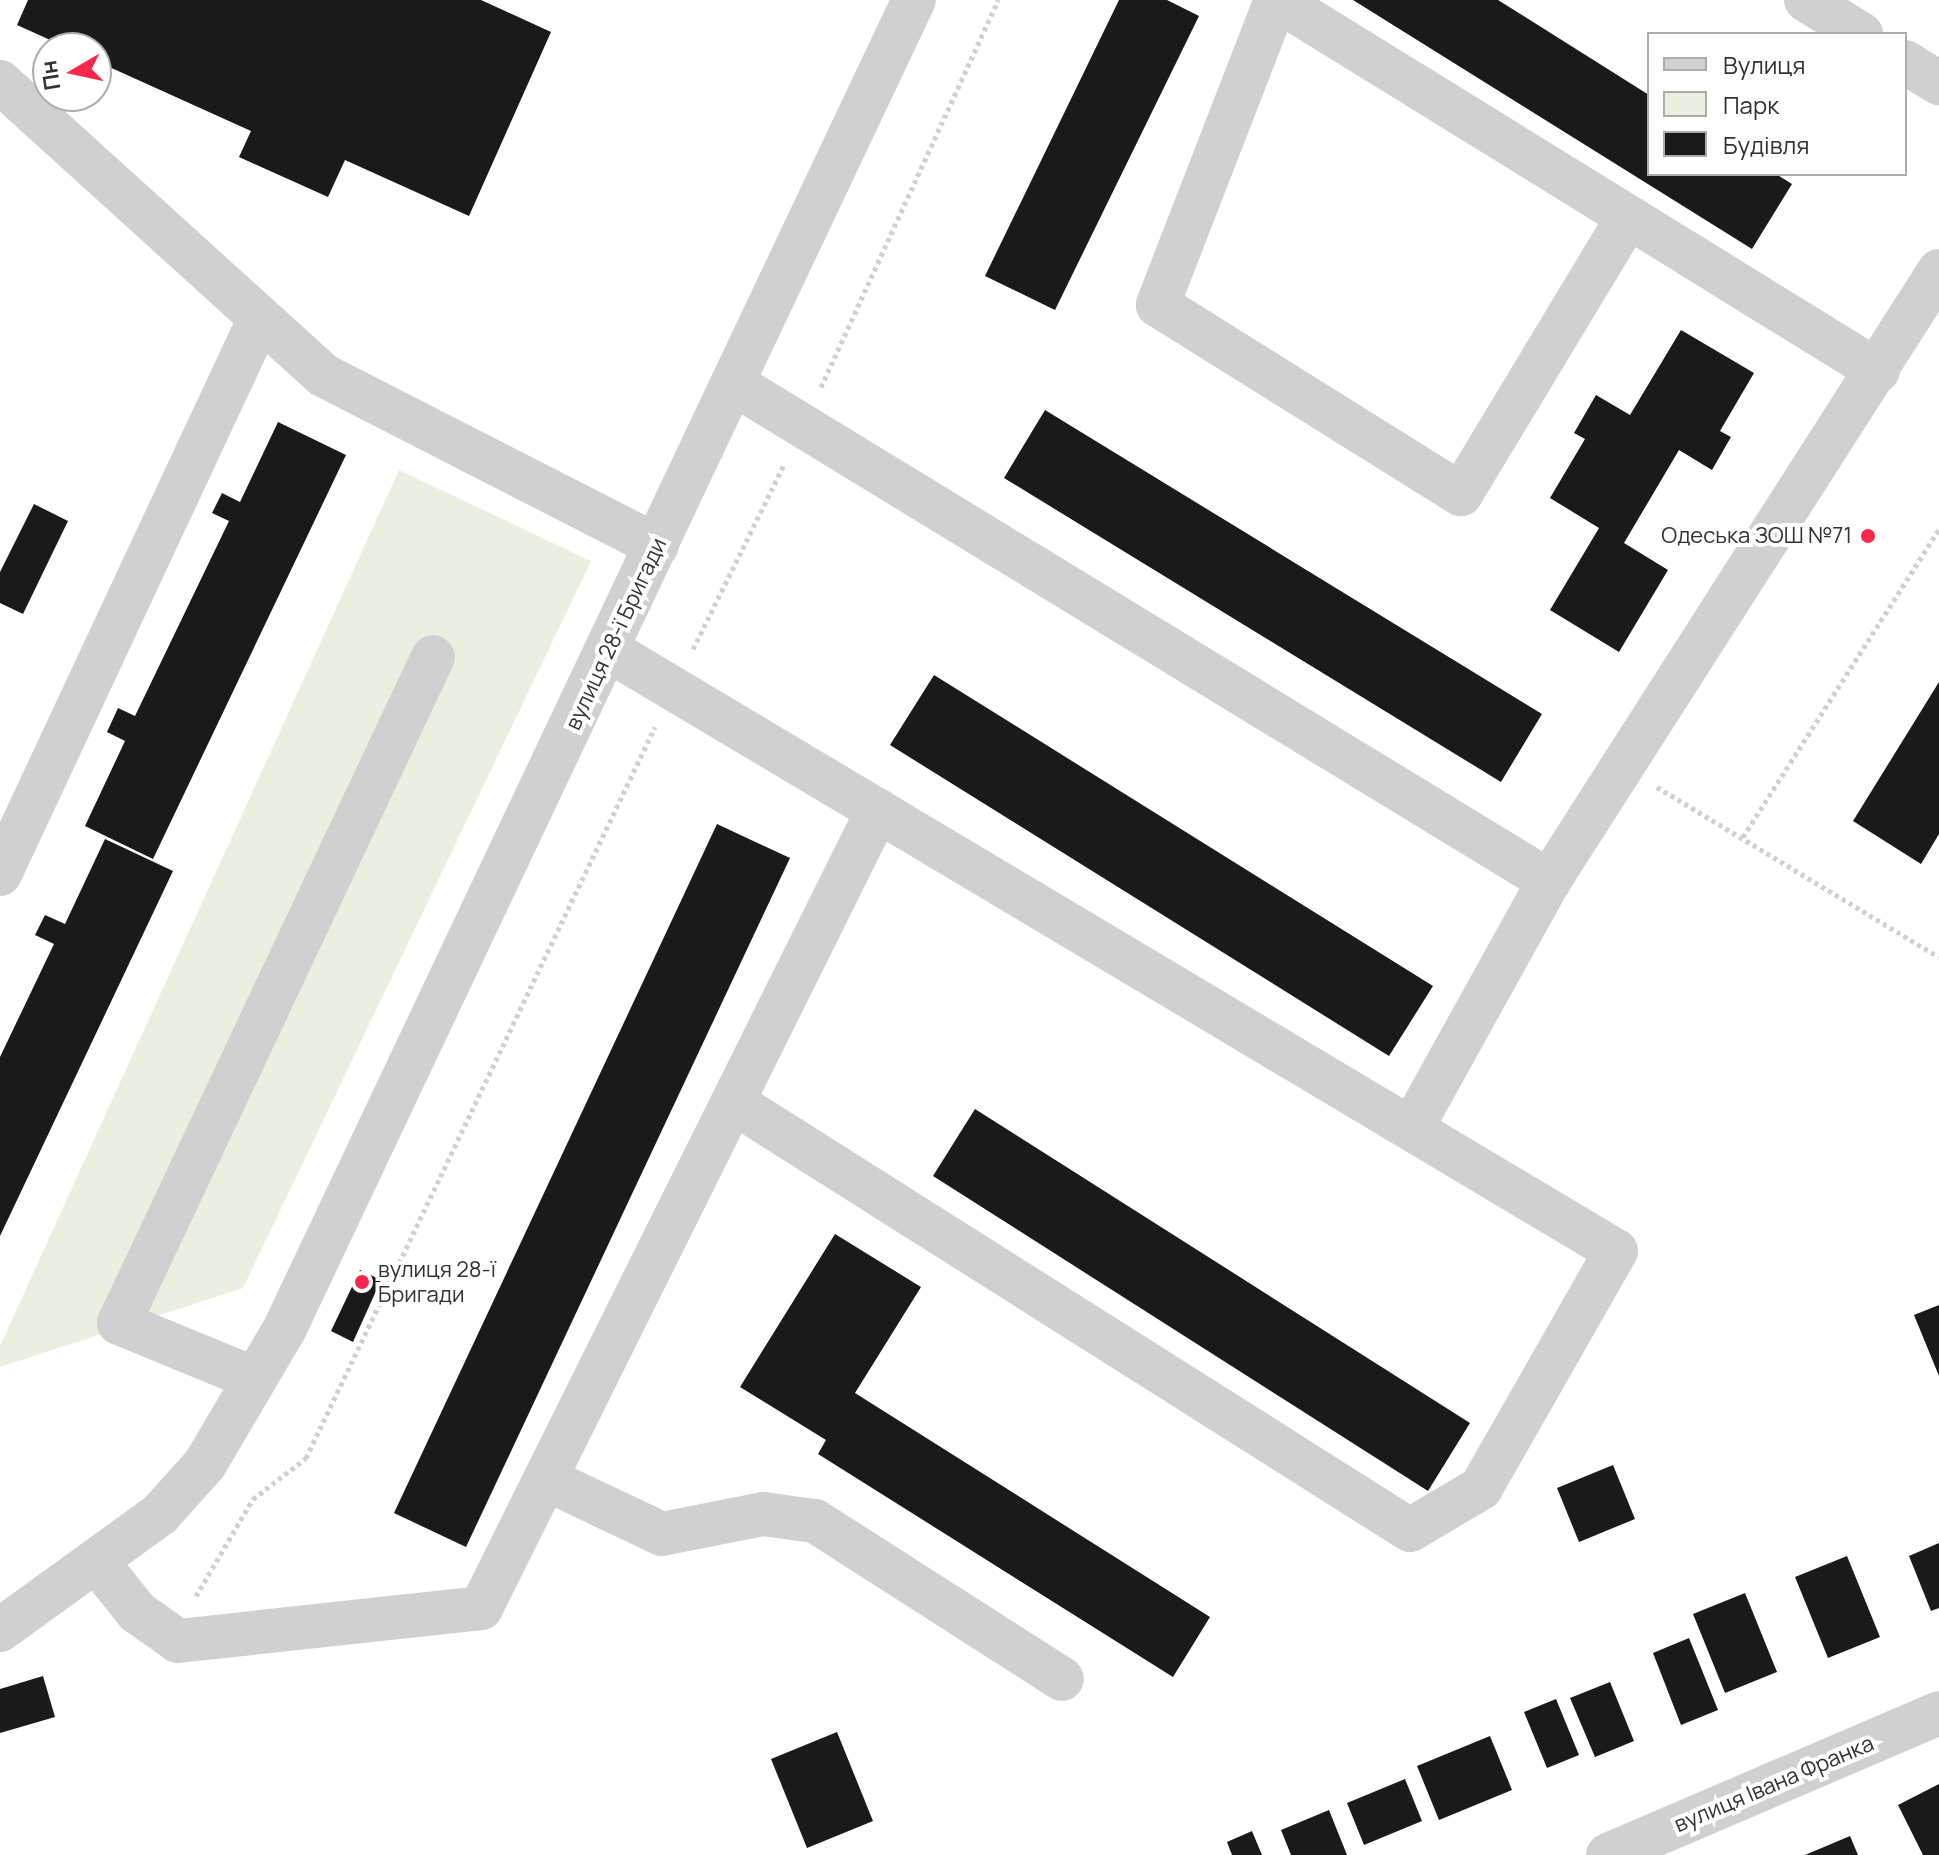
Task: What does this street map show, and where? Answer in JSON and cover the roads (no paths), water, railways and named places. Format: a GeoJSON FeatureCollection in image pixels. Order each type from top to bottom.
{"type":"FeatureCollection","features":[{"type":"Feature","properties":{"kind":"street","name":"вулиця 28-ї Бригади"},"geometry":{"type":"LineString","coordinates":[[0,1630],[160,1514],[205,1464],[255,1379],[316,1267],[610,651],[914,0]]}},
{"type":"Feature","properties":{"kind":"street"},"geometry":{"type":"LineString","coordinates":[[1628,217],[1461,494],[1158,305],[1276,0],[1878,371]]}},
{"type":"Feature","properties":{"kind":"street"},"geometry":{"type":"LineString","coordinates":[[1806,0],[1858,32]]}},
{"type":"Feature","properties":{"kind":"street"},"geometry":{"type":"LineString","coordinates":[[1907,63],[1939,83]]}},
{"type":"Feature","properties":{"kind":"street"},"geometry":{"type":"LineString","coordinates":[[0,82],[323,375],[657,546]]}},
{"type":"Feature","properties":{"kind":"street"},"geometry":{"type":"LineString","coordinates":[[1413,1126],[1549,881],[1878,371],[1939,271]]}},
{"type":"Feature","properties":{"kind":"street"},"geometry":{"type":"LineString","coordinates":[[0,874],[260,318]]}},
{"type":"Feature","properties":{"kind":"street"},"geometry":{"type":"LineString","coordinates":[[734,384],[1549,881]]}},
{"type":"Feature","properties":{"kind":"street"},"geometry":{"type":"LineString","coordinates":[[610,651],[1413,1126],[1616,1251],[1481,1488],[1410,1530],[733,1102]]}},
{"type":"Feature","properties":{"kind":"street"},"geometry":{"type":"LineString","coordinates":[[255,1379],[119,1323],[433,657]]}},
{"type":"Feature","properties":{"kind":"street"},"geometry":{"type":"LineString","coordinates":[[97,1562],[159,1634],[193,1642],[481,1608],[878,810]]}},
{"type":"Feature","properties":{"kind":"street"},"geometry":{"type":"LineString","coordinates":[[546,1479],[662,1534],[763,1514],[815,1521],[1062,1679]]}},
{"type":"Feature","properties":{"kind":"street","name":"вулиця Івана Франка"},"geometry":{"type":"LineString","coordinates":[[1608,1855],[1939,1713]]}},
{"type":"Feature","properties":{"kind":"place","name":"Одеська ЗОШ №71"},"geometry":{"type":"Point","coordinates":[1868,536]}},
{"type":"Feature","properties":{"kind":"place","name":"вулиця 28-ї Бригади"},"geometry":{"type":"Point","coordinates":[362,1282]}}]}
